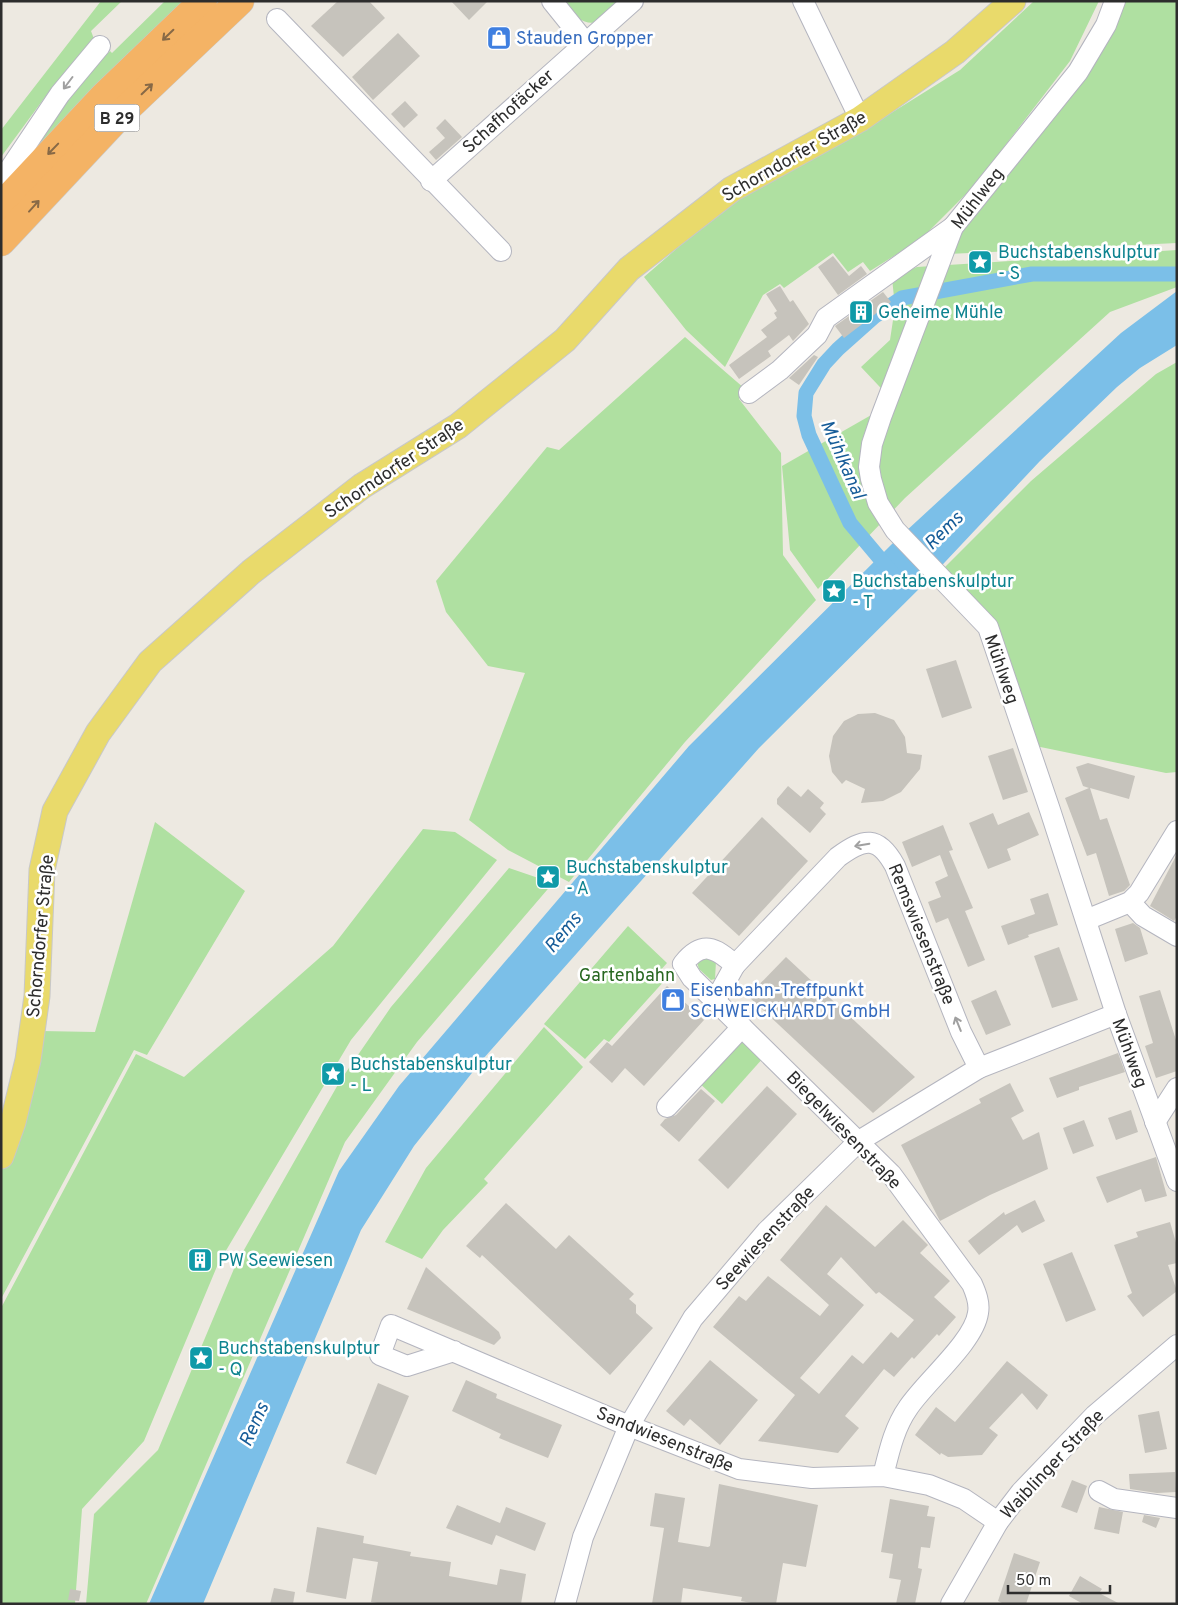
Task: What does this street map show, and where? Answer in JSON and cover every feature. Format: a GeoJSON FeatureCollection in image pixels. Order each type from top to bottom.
{"type":"FeatureCollection","features":[{"type":"Feature","properties":{"kind":"highway","name":"B 29"},"geometry":{"type":"LineString","coordinates":[[1,206],[104,96],[203,1]]}},
{"type":"Feature","properties":{"kind":"highway","name":"B 29"},"geometry":{"type":"LineString","coordinates":[[1,242],[123,112],[240,1]]}},
{"type":"Feature","properties":{"kind":"main road","name":"Schorndorfer Straße"},"geometry":{"type":"LineString","coordinates":[[1,1156],[13,1122],[28,1060],[37,996],[42,870],[55,811],[98,733],[150,662],[251,572],[362,486],[458,426],[557,346],[629,269],[732,189],[860,119],[955,52],[1013,1]]}},
{"type":"Feature","properties":{"kind":"street"},"geometry":{"type":"LineString","coordinates":[[552,1],[585,42]]}},
{"type":"Feature","properties":{"kind":"street","name":"Schafhofäcker"},"geometry":{"type":"LineString","coordinates":[[431,181],[633,1]]}},
{"type":"Feature","properties":{"kind":"street"},"geometry":{"type":"LineString","coordinates":[[803,1],[860,119]]}},
{"type":"Feature","properties":{"kind":"street","name":"Mühlweg"},"geometry":{"type":"LineString","coordinates":[[1115,1],[1106,25],[1078,72],[953,227],[881,417],[872,444],[870,461],[871,479],[878,503],[900,535],[988,627],[1116,1014],[1177,1181]]}},
{"type":"Feature","properties":{"kind":"street"},"geometry":{"type":"LineString","coordinates":[[277,19],[431,181],[501,251]]}},
{"type":"Feature","properties":{"kind":"street"},"geometry":{"type":"LineString","coordinates":[[1,182],[60,94],[100,46]]}},
{"type":"Feature","properties":{"kind":"street"},"geometry":{"type":"LineString","coordinates":[[749,393],[780,370],[817,336],[826,318],[953,227]]}},
{"type":"Feature","properties":{"kind":"street"},"geometry":{"type":"LineString","coordinates":[[1086,920],[1130,902],[1139,893],[1177,831]]}},
{"type":"Feature","properties":{"kind":"street","name":"Remswiesenstraße"},"geometry":{"type":"LineString","coordinates":[[735,965],[838,857],[853,846],[865,843],[878,844],[888,854],[895,866],[961,1032],[979,1068]]}},
{"type":"Feature","properties":{"kind":"street"},"geometry":{"type":"LineString","coordinates":[[1130,902],[1143,916],[1177,936]]}},
{"type":"Feature","properties":{"kind":"street","name":"Biegelwiesenstraße"},"geometry":{"type":"LineString","coordinates":[[735,965],[721,952],[708,948],[691,954],[683,964],[692,978],[891,1174],[972,1284],[978,1298],[978,1313],[973,1330],[908,1407],[897,1426],[883,1476]]}},
{"type":"Feature","properties":{"kind":"street"},"geometry":{"type":"LineString","coordinates":[[715,1000],[735,965]]}},
{"type":"Feature","properties":{"kind":"street","name":"Seewiesenstraße"},"geometry":{"type":"LineString","coordinates":[[565,1604],[583,1537],[629,1426],[694,1318],[721,1282],[767,1231],[858,1141],[979,1068],[1116,1014]]}},
{"type":"Feature","properties":{"kind":"street"},"geometry":{"type":"LineString","coordinates":[[667,1107],[742,1027]]}},
{"type":"Feature","properties":{"kind":"street"},"geometry":{"type":"LineString","coordinates":[[1155,1122],[1177,1088]]}},
{"type":"Feature","properties":{"kind":"street","name":"Waiblinger Straße"},"geometry":{"type":"LineString","coordinates":[[951,1604],[998,1522],[1021,1492],[1095,1415],[1177,1345]]}},
{"type":"Feature","properties":{"kind":"street","name":"Sandwiesenstraße"},"geometry":{"type":"LineString","coordinates":[[454,1351],[629,1426],[739,1469],[812,1478],[883,1476],[929,1485],[964,1499],[998,1522]]}},
{"type":"Feature","properties":{"kind":"street"},"geometry":{"type":"LineString","coordinates":[[1099,1492],[1114,1499],[1177,1508]]}},
{"type":"Feature","properties":{"kind":"green space"},"geometry":{"type":"Polygon","coordinates":[[[101,1],[122,1],[91,31],[94,39],[48,93],[1,157],[1,130],[101,1]]]}},
{"type":"Feature","properties":{"kind":"green space"},"geometry":{"type":"Polygon","coordinates":[[[165,1],[191,1],[4,186],[54,116],[81,83],[110,51],[112,53],[165,1]]]}},
{"type":"Feature","properties":{"kind":"green space"},"geometry":{"type":"Polygon","coordinates":[[[562,1],[626,1],[608,16],[593,23],[579,18],[562,1]]]}},
{"type":"Feature","properties":{"kind":"green space"},"geometry":{"type":"Polygon","coordinates":[[[1034,1],[1099,1],[1070,61],[974,186],[921,239],[870,271],[863,262],[848,272],[833,253],[784,288],[780,284],[763,295],[725,367],[686,330],[644,277],[728,204],[880,120],[960,70],[1034,1]]]}},
{"type":"Feature","properties":{"kind":"green space"},"geometry":{"type":"Polygon","coordinates":[[[1120,1],[1177,1],[1177,243],[948,254],[953,236],[1120,1]]]}},
{"type":"Feature","properties":{"kind":"green space"},"geometry":{"type":"Polygon","coordinates":[[[1177,250],[1177,287],[1110,312],[905,498],[818,589],[790,550],[782,466],[894,402],[861,367],[890,340],[895,307],[892,278],[917,267],[1177,250]]]}},
{"type":"Feature","properties":{"kind":"green space"},"geometry":{"type":"Polygon","coordinates":[[[685,337],[744,388],[739,399],[781,453],[783,555],[816,600],[685,742],[569,882],[508,850],[469,820],[525,673],[488,666],[446,612],[436,581],[547,447],[559,450],[685,337]]]}},
{"type":"Feature","properties":{"kind":"green space"},"geometry":{"type":"Polygon","coordinates":[[[1177,362],[1177,772],[1166,773],[1026,744],[983,629],[932,580],[1031,481],[1156,374],[1177,362]]]}},
{"type":"Feature","properties":{"kind":"green space"},"geometry":{"type":"Polygon","coordinates":[[[155,822],[245,891],[147,1055],[134,1050],[1,1299],[1,1151],[41,1031],[95,1032],[155,822]]]}},
{"type":"Feature","properties":{"kind":"green space"},"geometry":{"type":"Polygon","coordinates":[[[423,829],[455,832],[497,860],[351,1040],[218,1264],[144,1441],[82,1509],[75,1604],[1,1604],[1,1308],[136,1054],[184,1077],[333,946],[423,829]]]}},
{"type":"Feature","properties":{"kind":"green space"},"geometry":{"type":"Polygon","coordinates":[[[509,868],[553,883],[417,1042],[345,1142],[146,1604],[86,1604],[94,1514],[158,1450],[236,1264],[340,1081],[391,1007],[509,868]]]}},
{"type":"Feature","properties":{"kind":"green space","name":"Gartenbahn"},"geometry":{"type":"Polygon","coordinates":[[[628,926],[667,963],[659,972],[666,979],[609,1042],[604,1039],[585,1059],[544,1024],[628,926]]]}},
{"type":"Feature","properties":{"kind":"green space"},"geometry":{"type":"Polygon","coordinates":[[[702,955],[716,961],[715,979],[711,980],[699,969],[697,962],[702,955]]]}},
{"type":"Feature","properties":{"kind":"green space"},"geometry":{"type":"Polygon","coordinates":[[[544,1027],[583,1067],[484,1179],[488,1183],[443,1230],[422,1259],[385,1242],[426,1168],[544,1027]]]}},
{"type":"Feature","properties":{"kind":"green space"},"geometry":{"type":"Polygon","coordinates":[[[741,1033],[765,1056],[722,1104],[697,1081],[741,1033]]]}},
{"type":"Feature","properties":{"kind":"water","name":"Rems"},"geometry":{"type":"Polygon","coordinates":[[[1177,291],[1177,345],[1140,368],[1117,387],[1040,461],[930,578],[759,748],[483,1059],[414,1146],[361,1230],[203,1604],[149,1604],[339,1171],[399,1086],[689,746],[892,544],[1121,333],[1177,291]]]}},
{"type":"Feature","properties":{"kind":"building"},"geometry":{"type":"Polygon","coordinates":[[[338,1],[369,1],[385,18],[343,57],[311,26],[338,1]]]}},
{"type":"Feature","properties":{"kind":"building"},"geometry":{"type":"Polygon","coordinates":[[[451,1],[488,1],[469,20],[451,1]]]}},
{"type":"Feature","properties":{"kind":"building"},"geometry":{"type":"Polygon","coordinates":[[[398,33],[420,56],[373,100],[352,77],[398,33]]]}},
{"type":"Feature","properties":{"kind":"building"},"geometry":{"type":"Polygon","coordinates":[[[405,101],[418,115],[404,128],[391,114],[405,101]]]}},
{"type":"Feature","properties":{"kind":"building"},"geometry":{"type":"Polygon","coordinates":[[[445,119],[462,137],[436,160],[429,152],[445,138],[436,128],[445,119]]]}},
{"type":"Feature","properties":{"kind":"building"},"geometry":{"type":"Polygon","coordinates":[[[833,256],[849,276],[861,266],[867,274],[838,295],[818,267],[833,256]]]}},
{"type":"Feature","properties":{"kind":"building"},"geometry":{"type":"Polygon","coordinates":[[[780,286],[790,302],[793,300],[809,324],[793,341],[789,335],[768,351],[771,356],[739,379],[729,365],[767,337],[761,330],[777,318],[774,313],[777,311],[766,294],[780,286]]]}},
{"type":"Feature","properties":{"kind":"building","name":"Geheime Mühle"},"geometry":{"type":"Polygon","coordinates":[[[883,292],[891,302],[844,338],[835,326],[883,292]]]}},
{"type":"Feature","properties":{"kind":"building"},"geometry":{"type":"Polygon","coordinates":[[[814,355],[818,357],[799,385],[789,378],[814,355]]]}},
{"type":"Feature","properties":{"kind":"building"},"geometry":{"type":"Polygon","coordinates":[[[956,660],[972,708],[942,718],[926,669],[956,660]]]}},
{"type":"Feature","properties":{"kind":"building"},"geometry":{"type":"Polygon","coordinates":[[[875,713],[894,720],[905,737],[907,753],[922,755],[920,769],[901,792],[883,801],[861,803],[865,789],[846,780],[842,784],[832,772],[829,756],[833,736],[844,721],[858,714],[875,713]]]}},
{"type":"Feature","properties":{"kind":"building"},"geometry":{"type":"Polygon","coordinates":[[[1013,748],[1028,792],[1003,800],[988,756],[1013,748]]]}},
{"type":"Feature","properties":{"kind":"building"},"geometry":{"type":"Polygon","coordinates":[[[1088,763],[1135,776],[1129,799],[1090,788],[1100,820],[1107,818],[1130,885],[1124,891],[1109,896],[1096,853],[1087,856],[1065,798],[1089,788],[1083,786],[1076,767],[1088,763]]]}},
{"type":"Feature","properties":{"kind":"building"},"geometry":{"type":"Polygon","coordinates":[[[788,786],[801,797],[808,789],[824,803],[820,808],[826,814],[810,833],[777,804],[777,799],[788,786]]]}},
{"type":"Feature","properties":{"kind":"building"},"geometry":{"type":"Polygon","coordinates":[[[1029,812],[1039,835],[1007,849],[1011,860],[988,869],[969,823],[993,813],[998,825],[1029,812]]]}},
{"type":"Feature","properties":{"kind":"building"},"geometry":{"type":"Polygon","coordinates":[[[762,817],[808,861],[739,936],[692,893],[762,817]]]}},
{"type":"Feature","properties":{"kind":"building"},"geometry":{"type":"Polygon","coordinates":[[[943,825],[953,850],[949,851],[973,908],[965,911],[985,960],[968,967],[948,918],[936,923],[928,902],[941,897],[935,882],[948,876],[940,855],[912,867],[902,842],[943,825]]]}},
{"type":"Feature","properties":{"kind":"building"},"geometry":{"type":"Polygon","coordinates":[[[1177,854],[1177,916],[1174,921],[1150,906],[1177,854]]]}},
{"type":"Feature","properties":{"kind":"building"},"geometry":{"type":"Polygon","coordinates":[[[1048,893],[1058,925],[1028,935],[1029,937],[1008,945],[1001,926],[1035,914],[1030,899],[1048,893]]]}},
{"type":"Feature","properties":{"kind":"building"},"geometry":{"type":"Polygon","coordinates":[[[1133,923],[1140,928],[1148,954],[1125,962],[1115,929],[1133,923]]]}},
{"type":"Feature","properties":{"kind":"building"},"geometry":{"type":"Polygon","coordinates":[[[1059,947],[1078,1000],[1052,1008],[1034,956],[1059,947]]]}},
{"type":"Feature","properties":{"kind":"building"},"geometry":{"type":"Polygon","coordinates":[[[786,957],[915,1077],[873,1113],[748,996],[786,957]]]}},
{"type":"Feature","properties":{"kind":"building"},"geometry":{"type":"Polygon","coordinates":[[[667,986],[704,1020],[644,1086],[625,1068],[612,1083],[589,1062],[607,1042],[612,1046],[667,986]]]}},
{"type":"Feature","properties":{"kind":"building"},"geometry":{"type":"Polygon","coordinates":[[[996,990],[1011,1025],[986,1035],[971,1001],[996,990]]]}},
{"type":"Feature","properties":{"kind":"building"},"geometry":{"type":"Polygon","coordinates":[[[1160,990],[1177,1043],[1177,1071],[1156,1078],[1145,1046],[1153,1043],[1139,996],[1160,990]]]}},
{"type":"Feature","properties":{"kind":"building"},"geometry":{"type":"Polygon","coordinates":[[[1118,1053],[1125,1072],[1079,1087],[1079,1090],[1057,1098],[1049,1078],[1118,1053]]]}},
{"type":"Feature","properties":{"kind":"building"},"geometry":{"type":"Polygon","coordinates":[[[1010,1083],[1024,1111],[1011,1118],[1023,1140],[1039,1132],[1048,1169],[990,1195],[940,1221],[901,1145],[981,1103],[979,1099],[1010,1083]]]}},
{"type":"Feature","properties":{"kind":"building"},"geometry":{"type":"Polygon","coordinates":[[[767,1086],[797,1114],[728,1189],[698,1160],[767,1086]]]}},
{"type":"Feature","properties":{"kind":"building"},"geometry":{"type":"Polygon","coordinates":[[[701,1089],[715,1101],[679,1142],[660,1125],[665,1119],[676,1115],[701,1089]]]}},
{"type":"Feature","properties":{"kind":"building"},"geometry":{"type":"Polygon","coordinates":[[[1131,1110],[1138,1132],[1116,1140],[1108,1118],[1131,1110]]]}},
{"type":"Feature","properties":{"kind":"building"},"geometry":{"type":"Polygon","coordinates":[[[1084,1120],[1094,1146],[1073,1154],[1063,1128],[1084,1120]]]}},
{"type":"Feature","properties":{"kind":"building"},"geometry":{"type":"Polygon","coordinates":[[[1156,1157],[1167,1196],[1145,1202],[1141,1189],[1107,1203],[1096,1177],[1156,1157]]]}},
{"type":"Feature","properties":{"kind":"building"},"geometry":{"type":"Polygon","coordinates":[[[1035,1200],[1045,1221],[1022,1233],[1017,1225],[979,1255],[968,1241],[1004,1212],[1005,1215],[1035,1200]]]}},
{"type":"Feature","properties":{"kind":"building"},"geometry":{"type":"Polygon","coordinates":[[[506,1203],[556,1249],[569,1235],[634,1294],[629,1299],[636,1305],[636,1313],[653,1328],[610,1375],[482,1255],[480,1258],[466,1246],[506,1203]]]}},
{"type":"Feature","properties":{"kind":"building"},"geometry":{"type":"Polygon","coordinates":[[[826,1205],[875,1247],[903,1220],[928,1245],[920,1253],[950,1281],[934,1297],[956,1317],[914,1359],[912,1357],[894,1377],[884,1369],[845,1416],[859,1428],[838,1453],[758,1441],[795,1395],[713,1327],[739,1296],[746,1301],[768,1276],[820,1316],[829,1305],[780,1260],[826,1205]],[[841,1257],[827,1274],[864,1305],[800,1378],[819,1394],[852,1355],[863,1364],[891,1332],[898,1338],[914,1320],[879,1292],[876,1294],[841,1257]]]}},
{"type":"Feature","properties":{"kind":"building"},"geometry":{"type":"Polygon","coordinates":[[[1170,1222],[1177,1246],[1177,1263],[1168,1265],[1177,1291],[1143,1317],[1127,1296],[1132,1293],[1114,1245],[1138,1237],[1136,1232],[1170,1222]]]}},
{"type":"Feature","properties":{"kind":"building"},"geometry":{"type":"Polygon","coordinates":[[[1072,1252],[1096,1310],[1066,1322],[1043,1264],[1072,1252]]]}},
{"type":"Feature","properties":{"kind":"building"},"geometry":{"type":"Polygon","coordinates":[[[426,1267],[499,1332],[501,1338],[494,1345],[407,1309],[426,1267]]]}},
{"type":"Feature","properties":{"kind":"building"},"geometry":{"type":"Polygon","coordinates":[[[710,1360],[758,1400],[720,1445],[690,1419],[684,1426],[666,1411],[710,1360]]]}},
{"type":"Feature","properties":{"kind":"building"},"geometry":{"type":"Polygon","coordinates":[[[1007,1361],[1048,1395],[1037,1410],[1022,1393],[989,1428],[998,1435],[982,1455],[948,1457],[941,1453],[940,1455],[915,1435],[936,1407],[955,1422],[1007,1361]]]}},
{"type":"Feature","properties":{"kind":"building"},"geometry":{"type":"Polygon","coordinates":[[[466,1380],[497,1394],[496,1398],[562,1425],[548,1458],[499,1438],[501,1434],[452,1411],[466,1380]]]}},
{"type":"Feature","properties":{"kind":"building"},"geometry":{"type":"Polygon","coordinates":[[[378,1383],[409,1396],[376,1475],[346,1463],[378,1383]]]}},
{"type":"Feature","properties":{"kind":"building"},"geometry":{"type":"Polygon","coordinates":[[[1159,1411],[1167,1449],[1145,1453],[1138,1415],[1159,1411]]]}},
{"type":"Feature","properties":{"kind":"building"},"geometry":{"type":"Polygon","coordinates":[[[1175,1472],[1176,1492],[1157,1493],[1130,1489],[1129,1474],[1175,1472]]]}},
{"type":"Feature","properties":{"kind":"building"},"geometry":{"type":"Polygon","coordinates":[[[1072,1480],[1087,1486],[1077,1513],[1061,1507],[1072,1480]]]}},
{"type":"Feature","properties":{"kind":"building"},"geometry":{"type":"Polygon","coordinates":[[[719,1484],[818,1505],[806,1567],[783,1563],[776,1604],[756,1604],[741,1601],[742,1597],[683,1588],[681,1604],[652,1604],[664,1528],[650,1526],[655,1493],[685,1498],[678,1542],[708,1547],[710,1546],[719,1484]]]}},
{"type":"Feature","properties":{"kind":"building"},"geometry":{"type":"Polygon","coordinates":[[[890,1499],[929,1506],[927,1516],[935,1517],[930,1548],[921,1547],[918,1568],[922,1569],[915,1604],[896,1604],[901,1580],[889,1578],[893,1554],[881,1552],[890,1499]]]}},
{"type":"Feature","properties":{"kind":"building"},"geometry":{"type":"Polygon","coordinates":[[[457,1505],[500,1523],[506,1507],[546,1523],[535,1551],[496,1535],[492,1545],[446,1528],[457,1505]]]}},
{"type":"Feature","properties":{"kind":"building"},"geometry":{"type":"Polygon","coordinates":[[[1099,1507],[1123,1512],[1119,1534],[1094,1529],[1099,1507]]]}},
{"type":"Feature","properties":{"kind":"building"},"geometry":{"type":"Polygon","coordinates":[[[1144,1515],[1160,1518],[1156,1528],[1142,1522],[1144,1515]]]}},
{"type":"Feature","properties":{"kind":"building"},"geometry":{"type":"Polygon","coordinates":[[[317,1527],[364,1536],[363,1543],[411,1552],[410,1556],[451,1562],[449,1576],[497,1585],[500,1569],[526,1574],[521,1604],[383,1604],[371,1602],[378,1562],[353,1558],[346,1599],[306,1592],[317,1527]]]}},
{"type":"Feature","properties":{"kind":"building"},"geometry":{"type":"Polygon","coordinates":[[[1014,1553],[1040,1562],[1026,1604],[1004,1604],[998,1601],[1014,1553]]]}},
{"type":"Feature","properties":{"kind":"building"},"geometry":{"type":"Polygon","coordinates":[[[1080,1576],[1102,1589],[1099,1593],[1120,1604],[1083,1604],[1069,1596],[1080,1576]]]}},
{"type":"Feature","properties":{"kind":"building"},"geometry":{"type":"Polygon","coordinates":[[[274,1588],[295,1592],[293,1604],[270,1604],[274,1588]]]}},
{"type":"Feature","properties":{"kind":"building"},"geometry":{"type":"Polygon","coordinates":[[[70,1589],[81,1591],[79,1601],[68,1600],[70,1589]]]}},
{"type":"Feature","properties":{"kind":"waterway","name":"Mühlkanal"},"geometry":{"type":"LineString","coordinates":[[892,573],[850,523],[809,435],[804,416],[806,393],[824,364],[838,349],[875,316],[902,298],[1032,274],[1177,274]]}},
{"type":"Feature","properties":{"kind":"place","name":"Stauden Gropper"},"geometry":{"type":"Point","coordinates":[499,38]}},
{"type":"Feature","properties":{"kind":"place","name":"Buchstabenskulptur - S"},"geometry":{"type":"Point","coordinates":[980,262]}},
{"type":"Feature","properties":{"kind":"place","name":"Geheime Mühle"},"geometry":{"type":"Point","coordinates":[861,312]}},
{"type":"Feature","properties":{"kind":"place","name":"Buchstabenskulptur - T"},"geometry":{"type":"Point","coordinates":[834,591]}},
{"type":"Feature","properties":{"kind":"place","name":"Buchstabenskulptur - A"},"geometry":{"type":"Point","coordinates":[548,877]}},
{"type":"Feature","properties":{"kind":"place","name":"Eisenbahn-Treffpunkt SCHWEICKHARDT GmbH"},"geometry":{"type":"Point","coordinates":[673,1000]}},
{"type":"Feature","properties":{"kind":"place","name":"Buchstabenskulptur - L"},"geometry":{"type":"Point","coordinates":[333,1074]}},
{"type":"Feature","properties":{"kind":"place","name":"PW Seewiesen"},"geometry":{"type":"Point","coordinates":[200,1260]}},
{"type":"Feature","properties":{"kind":"place","name":"Buchstabenskulptur - Q"},"geometry":{"type":"Point","coordinates":[201,1358]}}]}
